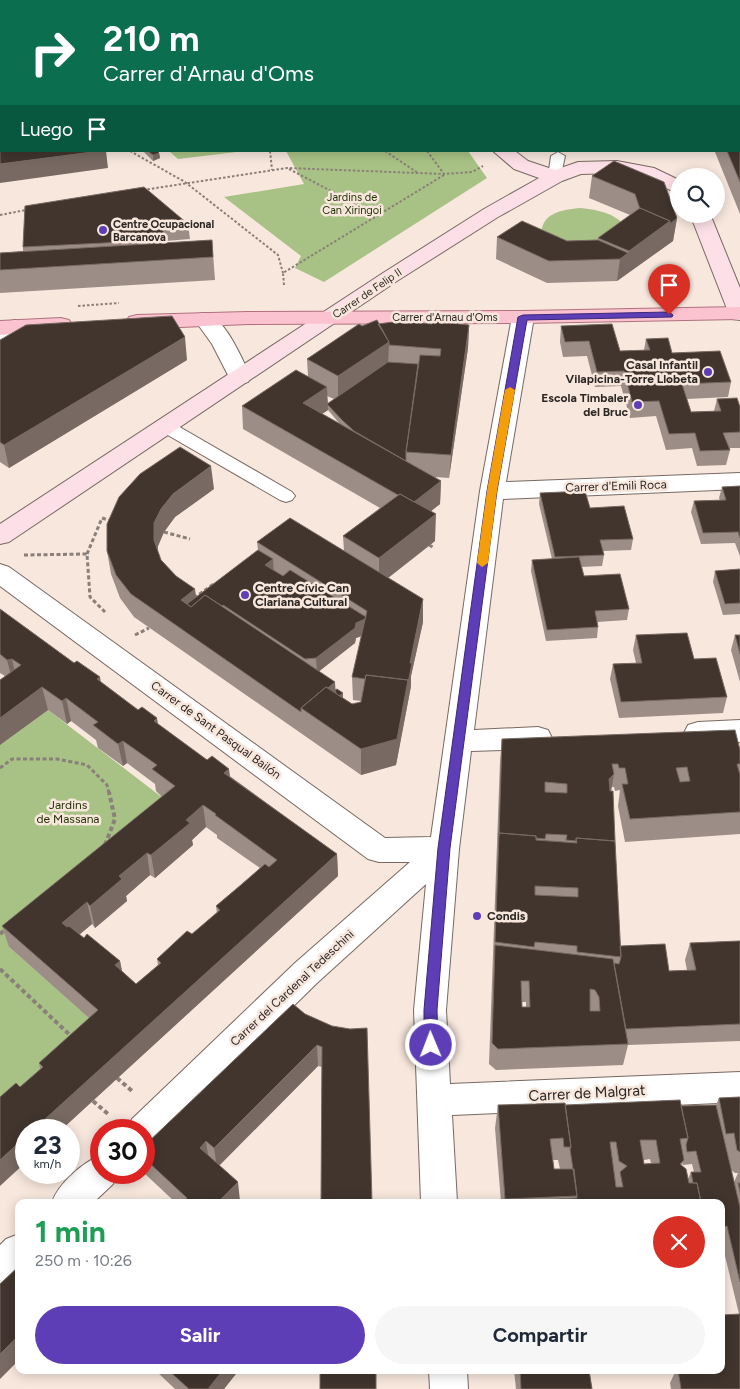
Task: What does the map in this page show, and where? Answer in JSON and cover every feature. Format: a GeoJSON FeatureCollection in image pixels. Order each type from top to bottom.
{"type":"FeatureCollection","features":[{"type":"Feature","properties":{"kind":"main road","name":"Carrer d'Arnau d'Oms"},"geometry":{"type":"LineString","coordinates":[[115,323],[331,317],[740,314]]}},
{"type":"Feature","properties":{"kind":"main road"},"geometry":{"type":"LineString","coordinates":[[5,332],[79,324]]}},
{"type":"Feature","properties":{"kind":"street"},"geometry":{"type":"LineString","coordinates":[[503,152],[521,165],[555,177]]}},
{"type":"Feature","properties":{"kind":"street","name":"Carrer de Felip II"},"geometry":{"type":"LineString","coordinates":[[0,536],[491,212],[555,177],[578,168],[617,166],[647,172],[670,184]]}},
{"type":"Feature","properties":{"kind":"street"},"geometry":{"type":"LineString","coordinates":[[704,223],[740,314]]}},
{"type":"Feature","properties":{"kind":"street"},"geometry":{"type":"LineString","coordinates":[[439,1199],[430,1010],[444,848],[460,741],[492,491],[523,317]]}},
{"type":"Feature","properties":{"kind":"street"},"geometry":{"type":"LineString","coordinates":[[205,319],[223,343],[240,377]]}},
{"type":"Feature","properties":{"kind":"street","name":"Carrer d'Emili Roca"},"geometry":{"type":"LineString","coordinates":[[492,491],[740,481]]}},
{"type":"Feature","properties":{"kind":"street","name":"Carrer de Sant Pasqual Bailón"},"geometry":{"type":"LineString","coordinates":[[0,573],[380,850],[444,848]]}},
{"type":"Feature","properties":{"kind":"street"},"geometry":{"type":"LineString","coordinates":[[671,734],[740,731]]}},
{"type":"Feature","properties":{"kind":"street"},"geometry":{"type":"LineString","coordinates":[[460,741],[562,737]]}},
{"type":"Feature","properties":{"kind":"street","name":"Carrer del Cardenal Tedeschini"},"geometry":{"type":"LineString","coordinates":[[155,1119],[306,973],[444,848]]}},
{"type":"Feature","properties":{"kind":"street","name":"Carrer de Malgrat"},"geometry":{"type":"LineString","coordinates":[[433,1100],[740,1087]]}},
{"type":"Feature","properties":{"kind":"street"},"geometry":{"type":"LineString","coordinates":[[73,1199],[90,1183]]}},
{"type":"Feature","properties":{"kind":"street"},"geometry":{"type":"LineString","coordinates":[[0,1270],[15,1256]]}},
{"type":"Feature","properties":{"kind":"street"},"geometry":{"type":"LineString","coordinates":[[448,1374],[449,1389]]}},
{"type":"Feature","properties":{"kind":"lane"},"geometry":{"type":"LineString","coordinates":[[555,177],[558,156]]}},
{"type":"Feature","properties":{"kind":"lane"},"geometry":{"type":"LineString","coordinates":[[165,426],[286,496]]}},
{"type":"Feature","properties":{"kind":"path"},"geometry":{"type":"LineString","coordinates":[[132,152],[185,182],[278,255],[284,285]]}},
{"type":"Feature","properties":{"kind":"path"},"geometry":{"type":"LineString","coordinates":[[270,152],[272,170]]}},
{"type":"Feature","properties":{"kind":"path"},"geometry":{"type":"LineString","coordinates":[[387,152],[419,173]]}},
{"type":"Feature","properties":{"kind":"path"},"geometry":{"type":"LineString","coordinates":[[428,152],[444,174]]}},
{"type":"Feature","properties":{"kind":"path"},"geometry":{"type":"LineString","coordinates":[[136,191],[185,182],[287,168],[444,174],[472,172],[483,166]]}},
{"type":"Feature","properties":{"kind":"path"},"geometry":{"type":"LineString","coordinates":[[287,168],[377,215]]}},
{"type":"Feature","properties":{"kind":"path"},"geometry":{"type":"LineString","coordinates":[[283,273],[444,174]]}},
{"type":"Feature","properties":{"kind":"path"},"geometry":{"type":"LineString","coordinates":[[0,215],[29,210]]}},
{"type":"Feature","properties":{"kind":"path"},"geometry":{"type":"LineString","coordinates":[[110,617],[90,596],[86,554],[102,518],[111,521]]}},
{"type":"Feature","properties":{"kind":"path"},"geometry":{"type":"LineString","coordinates":[[164,532],[190,539]]}},
{"type":"Feature","properties":{"kind":"path"},"geometry":{"type":"LineString","coordinates":[[21,555],[86,554]]}},
{"type":"Feature","properties":{"kind":"path"},"geometry":{"type":"LineString","coordinates":[[193,598],[216,582]]}},
{"type":"Feature","properties":{"kind":"path"},"geometry":{"type":"LineString","coordinates":[[131,637],[149,628]]}},
{"type":"Feature","properties":{"kind":"path"},"geometry":{"type":"LineString","coordinates":[[0,768],[12,759],[57,759],[86,765],[107,785],[115,819],[105,846],[97,852]]}},
{"type":"Feature","properties":{"kind":"path"},"geometry":{"type":"LineString","coordinates":[[0,934],[8,927]]}},
{"type":"Feature","properties":{"kind":"path"},"geometry":{"type":"LineString","coordinates":[[0,969],[76,1042]]}},
{"type":"Feature","properties":{"kind":"path"},"geometry":{"type":"LineString","coordinates":[[117,1078],[132,1091]]}},
{"type":"Feature","properties":{"kind":"path"},"geometry":{"type":"LineString","coordinates":[[93,1101],[108,1114]]}},
{"type":"Feature","properties":{"kind":"green space"},"geometry":{"type":"Polygon","coordinates":[[[170,152],[237,152],[178,159],[170,152]]]}},
{"type":"Feature","properties":{"kind":"green space","name":"Jardins de Can Xiringoi"},"geometry":{"type":"Polygon","coordinates":[[[287,152],[469,152],[487,178],[324,282],[295,268],[301,256],[224,197],[304,184],[287,152]]]}},
{"type":"Feature","properties":{"kind":"green space"},"geometry":{"type":"Polygon","coordinates":[[[580,208],[606,213],[617,218],[627,227],[584,259],[542,237],[544,223],[553,214],[580,208]]]}},
{"type":"Feature","properties":{"kind":"green space","name":"Jardins de Massana"},"geometry":{"type":"Polygon","coordinates":[[[48,710],[172,805],[9,947],[103,1030],[0,1123],[0,745],[48,710]]]}},
{"type":"Feature","properties":{"kind":"building"},"geometry":{"type":"Polygon","coordinates":[[[0,152],[92,152],[0,164],[0,152]]]}},
{"type":"Feature","properties":{"kind":"building"},"geometry":{"type":"Polygon","coordinates":[[[149,152],[159,153],[153,155],[149,152]]]}},
{"type":"Feature","properties":{"kind":"building"},"geometry":{"type":"Polygon","coordinates":[[[727,152],[740,152],[740,182],[727,152]]]}},
{"type":"Feature","properties":{"kind":"building"},"geometry":{"type":"Polygon","coordinates":[[[614,161],[664,182],[670,199],[670,221],[640,209],[635,194],[592,176],[614,161]]]}},
{"type":"Feature","properties":{"kind":"building","name":"Centre Ocupacional Barcanova"},"geometry":{"type":"Polygon","coordinates":[[[144,187],[188,224],[163,226],[164,240],[23,247],[25,206],[144,187]]]}},
{"type":"Feature","properties":{"kind":"building"},"geometry":{"type":"Polygon","coordinates":[[[640,208],[670,221],[629,251],[598,238],[640,208]]]}},
{"type":"Feature","properties":{"kind":"building"},"geometry":{"type":"Polygon","coordinates":[[[522,221],[567,241],[598,240],[628,253],[620,259],[549,261],[497,237],[522,221]]]}},
{"type":"Feature","properties":{"kind":"building"},"geometry":{"type":"Polygon","coordinates":[[[212,240],[213,257],[0,270],[0,253],[212,240]]]}},
{"type":"Feature","properties":{"kind":"building"},"geometry":{"type":"Polygon","coordinates":[[[172,316],[185,337],[4,445],[0,442],[0,340],[26,325],[172,316]]]}},
{"type":"Feature","properties":{"kind":"building"},"geometry":{"type":"Polygon","coordinates":[[[377,320],[389,342],[338,376],[307,359],[359,324],[362,326],[377,320]]]}},
{"type":"Feature","properties":{"kind":"building"},"geometry":{"type":"Polygon","coordinates":[[[394,320],[432,324],[433,321],[469,325],[451,455],[406,452],[420,355],[440,356],[441,349],[389,345],[378,324],[393,322],[394,320]]]}},
{"type":"Feature","properties":{"kind":"building"},"geometry":{"type":"Polygon","coordinates":[[[612,324],[620,351],[650,350],[646,339],[668,338],[672,353],[720,351],[731,382],[682,384],[691,412],[721,411],[717,399],[737,398],[740,407],[740,432],[723,433],[730,450],[700,451],[695,433],[669,434],[659,401],[632,402],[624,371],[597,372],[589,341],[565,342],[561,326],[612,324]]]}},
{"type":"Feature","properties":{"kind":"building"},"geometry":{"type":"Polygon","coordinates":[[[388,362],[418,364],[406,461],[354,431],[327,404],[388,362]]]}},
{"type":"Feature","properties":{"kind":"building"},"geometry":{"type":"Polygon","coordinates":[[[296,370],[327,387],[303,403],[441,481],[414,502],[400,494],[398,495],[242,406],[296,370]]]}},
{"type":"Feature","properties":{"kind":"building"},"geometry":{"type":"Polygon","coordinates":[[[180,447],[211,466],[173,494],[161,509],[154,523],[154,540],[161,560],[176,576],[195,589],[181,600],[191,607],[205,595],[335,682],[301,708],[301,712],[131,594],[116,575],[107,551],[107,524],[119,497],[140,474],[180,447]]]}},
{"type":"Feature","properties":{"kind":"building"},"geometry":{"type":"Polygon","coordinates":[[[740,486],[740,538],[738,532],[703,533],[694,501],[726,500],[722,487],[740,486]]]}},
{"type":"Feature","properties":{"kind":"building"},"geometry":{"type":"Polygon","coordinates":[[[585,491],[590,508],[624,506],[633,539],[600,540],[604,555],[555,557],[540,493],[585,491]]]}},
{"type":"Feature","properties":{"kind":"building"},"geometry":{"type":"Polygon","coordinates":[[[400,494],[436,514],[379,558],[343,536],[400,494]]]}},
{"type":"Feature","properties":{"kind":"building"},"geometry":{"type":"Polygon","coordinates":[[[290,518],[423,599],[410,663],[412,663],[408,683],[408,680],[366,675],[365,679],[352,677],[367,611],[257,542],[290,518]]]}},
{"type":"Feature","properties":{"kind":"building"},"geometry":{"type":"Polygon","coordinates":[[[258,550],[273,559],[265,565],[283,576],[290,570],[366,617],[365,619],[356,623],[355,628],[316,658],[305,659],[205,595],[191,607],[187,604],[258,550]]]}},
{"type":"Feature","properties":{"kind":"building"},"geometry":{"type":"Polygon","coordinates":[[[579,557],[584,576],[620,574],[629,609],[595,611],[598,627],[547,630],[532,560],[579,557]]]}},
{"type":"Feature","properties":{"kind":"building"},"geometry":{"type":"Polygon","coordinates":[[[740,569],[740,603],[725,604],[715,571],[740,569]]]}},
{"type":"Feature","properties":{"kind":"building"},"geometry":{"type":"Polygon","coordinates":[[[0,609],[74,663],[77,661],[100,677],[97,679],[138,710],[142,707],[157,718],[154,721],[207,760],[212,756],[229,769],[224,773],[337,854],[45,1119],[15,1119],[15,1146],[0,1160],[0,1097],[16,1083],[20,1087],[43,1067],[39,1063],[98,1010],[2,926],[175,786],[152,769],[157,765],[123,741],[118,744],[93,725],[98,722],[66,698],[62,701],[42,687],[0,718],[0,680],[21,665],[12,659],[7,660],[0,654],[0,609]],[[203,805],[186,820],[190,823],[151,855],[147,853],[119,876],[122,879],[90,906],[87,902],[62,923],[84,938],[87,934],[120,961],[115,965],[136,984],[161,963],[157,959],[187,931],[192,934],[220,910],[216,906],[265,864],[269,867],[277,860],[203,805]]]}},
{"type":"Feature","properties":{"kind":"building"},"geometry":{"type":"Polygon","coordinates":[[[687,633],[694,659],[716,658],[727,697],[621,702],[613,664],[642,663],[636,635],[687,633]]]}},
{"type":"Feature","properties":{"kind":"building"},"geometry":{"type":"Polygon","coordinates":[[[735,635],[740,635],[740,654],[735,635]]]}},
{"type":"Feature","properties":{"kind":"building"},"geometry":{"type":"Polygon","coordinates":[[[366,675],[408,680],[397,739],[361,749],[301,708],[326,687],[352,704],[361,702],[366,675]]]}},
{"type":"Feature","properties":{"kind":"building"},"geometry":{"type":"Polygon","coordinates":[[[337,689],[343,693],[339,696],[335,690],[337,689]]]}},
{"type":"Feature","properties":{"kind":"building"},"geometry":{"type":"Polygon","coordinates":[[[735,730],[740,750],[740,764],[737,764],[740,775],[740,812],[630,819],[622,784],[628,784],[625,768],[619,768],[618,764],[612,764],[614,774],[609,779],[610,791],[613,791],[615,841],[576,838],[576,841],[566,840],[567,835],[546,834],[545,839],[536,838],[536,836],[499,833],[502,739],[735,730]],[[687,767],[676,768],[680,782],[690,781],[687,767]],[[545,782],[545,792],[567,793],[567,784],[545,782]]]}},
{"type":"Feature","properties":{"kind":"building"},"geometry":{"type":"Polygon","coordinates":[[[499,833],[536,836],[536,840],[577,843],[576,838],[615,841],[621,957],[577,952],[577,946],[535,942],[534,947],[495,942],[499,833]],[[535,886],[535,895],[578,897],[578,888],[535,886]]]}},
{"type":"Feature","properties":{"kind":"building"},"geometry":{"type":"Polygon","coordinates":[[[740,941],[740,1024],[626,1029],[614,963],[619,964],[621,957],[620,946],[665,944],[669,971],[696,970],[690,943],[740,941]]]}},
{"type":"Feature","properties":{"kind":"building"},"geometry":{"type":"Polygon","coordinates":[[[495,945],[613,959],[628,1044],[498,1049],[492,1043],[495,945]],[[521,981],[522,1007],[530,1007],[529,981],[521,981]],[[590,989],[590,1011],[600,1011],[599,997],[595,990],[590,989]]]}},
{"type":"Feature","properties":{"kind":"building"},"geometry":{"type":"Polygon","coordinates":[[[293,1004],[305,1014],[332,1026],[350,1029],[367,1028],[372,1199],[321,1199],[322,1047],[317,1045],[214,1148],[206,1141],[200,1148],[238,1182],[221,1199],[186,1199],[187,1198],[155,1168],[155,1136],[293,1004]]]}},
{"type":"Feature","properties":{"kind":"building"},"geometry":{"type":"Polygon","coordinates":[[[740,1097],[740,1152],[737,1150],[734,1133],[726,1134],[719,1098],[740,1097]]]}},
{"type":"Feature","properties":{"kind":"building"},"geometry":{"type":"Polygon","coordinates":[[[680,1100],[688,1138],[680,1139],[684,1160],[680,1164],[686,1169],[689,1183],[697,1183],[700,1199],[559,1199],[577,1198],[565,1105],[680,1100]],[[640,1140],[644,1164],[660,1163],[656,1140],[640,1140]],[[610,1142],[616,1187],[623,1187],[620,1172],[627,1166],[619,1161],[616,1142],[610,1142]]]}},
{"type":"Feature","properties":{"kind":"building"},"geometry":{"type":"Polygon","coordinates":[[[565,1103],[571,1147],[564,1147],[563,1138],[550,1139],[554,1169],[574,1169],[577,1196],[505,1199],[498,1105],[565,1103]]]}},
{"type":"Feature","properties":{"kind":"building"},"geometry":{"type":"Polygon","coordinates":[[[716,1105],[740,1207],[740,1282],[727,1226],[725,1226],[725,1199],[700,1199],[697,1183],[693,1183],[691,1172],[701,1172],[696,1151],[687,1152],[688,1138],[681,1106],[716,1105]]]}},
{"type":"Feature","properties":{"kind":"building"},"geometry":{"type":"Polygon","coordinates":[[[15,1270],[15,1339],[0,1354],[0,1284],[15,1270]]]}},
{"type":"Feature","properties":{"kind":"building"},"geometry":{"type":"Polygon","coordinates":[[[740,1314],[740,1389],[681,1389],[679,1374],[725,1374],[725,1315],[740,1314]]]}},
{"type":"Feature","properties":{"kind":"building"},"geometry":{"type":"Polygon","coordinates":[[[172,1374],[220,1374],[208,1389],[189,1389],[172,1374]]]}},
{"type":"Feature","properties":{"kind":"building"},"geometry":{"type":"Polygon","coordinates":[[[320,1374],[376,1374],[376,1389],[320,1389],[320,1374]]]}},
{"type":"Feature","properties":{"kind":"building"},"geometry":{"type":"Polygon","coordinates":[[[520,1374],[590,1374],[592,1389],[521,1389],[520,1374]]]}},
{"type":"Feature","properties":{"kind":"slow traffic"},"geometry":{"type":"LineString","coordinates":[[482,563],[492,491],[510,390]]}},
{"type":"Feature","properties":{"kind":"place","name":"Centre Ocupacional Barcanova"},"geometry":{"type":"Point","coordinates":[103,230]}},
{"type":"Feature","properties":{"kind":"place","name":"Casal Infantil Vilapicina-Torre Llobeta"},"geometry":{"type":"Point","coordinates":[708,372]}},
{"type":"Feature","properties":{"kind":"place","name":"Escola Timbaler del Bruc"},"geometry":{"type":"Point","coordinates":[638,405]}},
{"type":"Feature","properties":{"kind":"place","name":"Centre Cívic Can Clariana Cultural"},"geometry":{"type":"Point","coordinates":[245,595]}},
{"type":"Feature","properties":{"kind":"place","name":"Condis"},"geometry":{"type":"Point","coordinates":[477,916]}},
{"type":"Feature","properties":{"kind":"route"},"geometry":{"type":"LineString","coordinates":[[431,1045],[430,1010],[444,848],[460,741],[492,491],[523,317],[669,315]]}}]}
